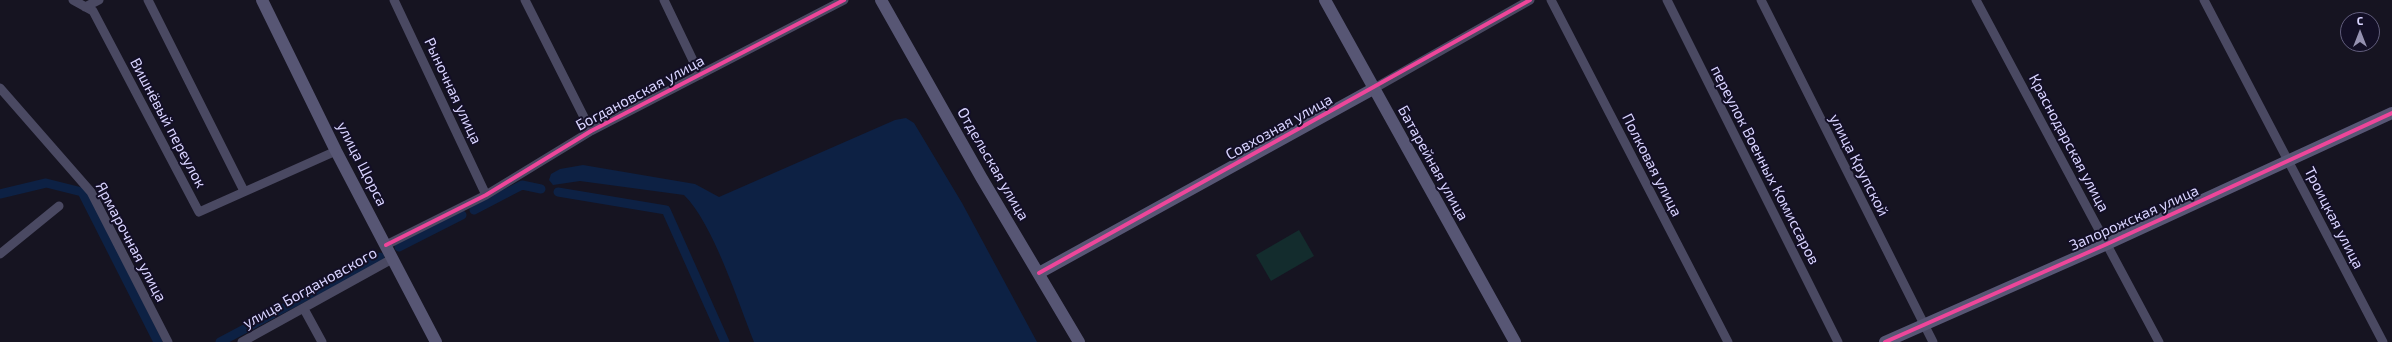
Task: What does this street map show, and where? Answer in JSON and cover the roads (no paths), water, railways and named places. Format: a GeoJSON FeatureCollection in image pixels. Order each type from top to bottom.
{"type":"FeatureCollection","features":[{"type":"Feature","properties":{"kind":"street","name":"Вишнёвый переулок"},"geometry":{"type":"LineString","coordinates":[[73,0],[93,11],[199,212],[336,151]]}},
{"type":"Feature","properties":{"kind":"street"},"geometry":{"type":"LineString","coordinates":[[85,7],[99,0]]}},
{"type":"Feature","properties":{"kind":"street"},"geometry":{"type":"LineString","coordinates":[[148,0],[244,191]]}},
{"type":"Feature","properties":{"kind":"street","name":"улица Щорса"},"geometry":{"type":"LineString","coordinates":[[262,0],[336,151],[436,342]]}},
{"type":"Feature","properties":{"kind":"street","name":"Рыночная улица"},"geometry":{"type":"LineString","coordinates":[[394,0],[486,194]]}},
{"type":"Feature","properties":{"kind":"street"},"geometry":{"type":"LineString","coordinates":[[525,0],[591,131]]}},
{"type":"Feature","properties":{"kind":"street"},"geometry":{"type":"LineString","coordinates":[[664,0],[700,74]]}},
{"type":"Feature","properties":{"kind":"street","name":"Богдановская улица"},"geometry":{"type":"LineString","coordinates":[[386,245],[486,194],[591,131],[844,0]]}},
{"type":"Feature","properties":{"kind":"street","name":"Отдельская улица"},"geometry":{"type":"LineString","coordinates":[[881,0],[1079,342]]}},
{"type":"Feature","properties":{"kind":"street","name":"Батарейная улица"},"geometry":{"type":"LineString","coordinates":[[1325,0],[1373,89],[1515,342]]}},
{"type":"Feature","properties":{"kind":"street","name":"Совхозная улица"},"geometry":{"type":"LineString","coordinates":[[1038,273],[1373,89],[1530,0]]}},
{"type":"Feature","properties":{"kind":"street","name":"Полковая улица"},"geometry":{"type":"LineString","coordinates":[[1551,0],[1728,342]]}},
{"type":"Feature","properties":{"kind":"street","name":"переулок Военных Комиссаров"},"geometry":{"type":"LineString","coordinates":[[1667,0],[1838,342]]}},
{"type":"Feature","properties":{"kind":"street","name":"улица Крупской"},"geometry":{"type":"LineString","coordinates":[[1761,0],[1933,342]]}},
{"type":"Feature","properties":{"kind":"street","name":"Краснодарская улица"},"geometry":{"type":"LineString","coordinates":[[1976,0],[2108,244],[2159,342]]}},
{"type":"Feature","properties":{"kind":"street","name":"Троицкая улица"},"geometry":{"type":"LineString","coordinates":[[2204,0],[2383,342]]}},
{"type":"Feature","properties":{"kind":"street","name":"Ярмарочная улица"},"geometry":{"type":"LineString","coordinates":[[0,88],[91,192],[168,342]]}},
{"type":"Feature","properties":{"kind":"street","name":"Запорожская улица"},"geometry":{"type":"LineString","coordinates":[[1885,342],[2108,244],[2392,113]]}},
{"type":"Feature","properties":{"kind":"street"},"geometry":{"type":"LineString","coordinates":[[0,254],[59,206]]}},
{"type":"Feature","properties":{"kind":"street","name":"улица Богдановского"},"geometry":{"type":"LineString","coordinates":[[242,342],[392,259]]}},
{"type":"Feature","properties":{"kind":"street"},"geometry":{"type":"LineString","coordinates":[[304,309],[322,342]]}},
{"type":"Feature","properties":{"kind":"water"},"geometry":{"type":"Polygon","coordinates":[[[906,118],[914,123],[962,203],[1037,342],[754,342],[715,243],[695,208],[684,195],[580,181],[553,185],[549,180],[551,174],[560,169],[583,165],[695,184],[719,197],[895,120],[906,118]]]}},
{"type":"Feature","properties":{"kind":"waterway"},"geometry":{"type":"LineString","coordinates":[[0,194],[46,183],[82,192],[158,342]]}},
{"type":"Feature","properties":{"kind":"waterway"},"geometry":{"type":"LineString","coordinates":[[474,210],[522,185],[541,189]]}},
{"type":"Feature","properties":{"kind":"waterway"},"geometry":{"type":"LineString","coordinates":[[558,192],[666,210],[725,342]]}},
{"type":"Feature","properties":{"kind":"waterway"},"geometry":{"type":"LineString","coordinates":[[399,247],[462,215]]}},
{"type":"Feature","properties":{"kind":"waterway"},"geometry":{"type":"LineString","coordinates":[[220,342],[380,257]]}}]}
